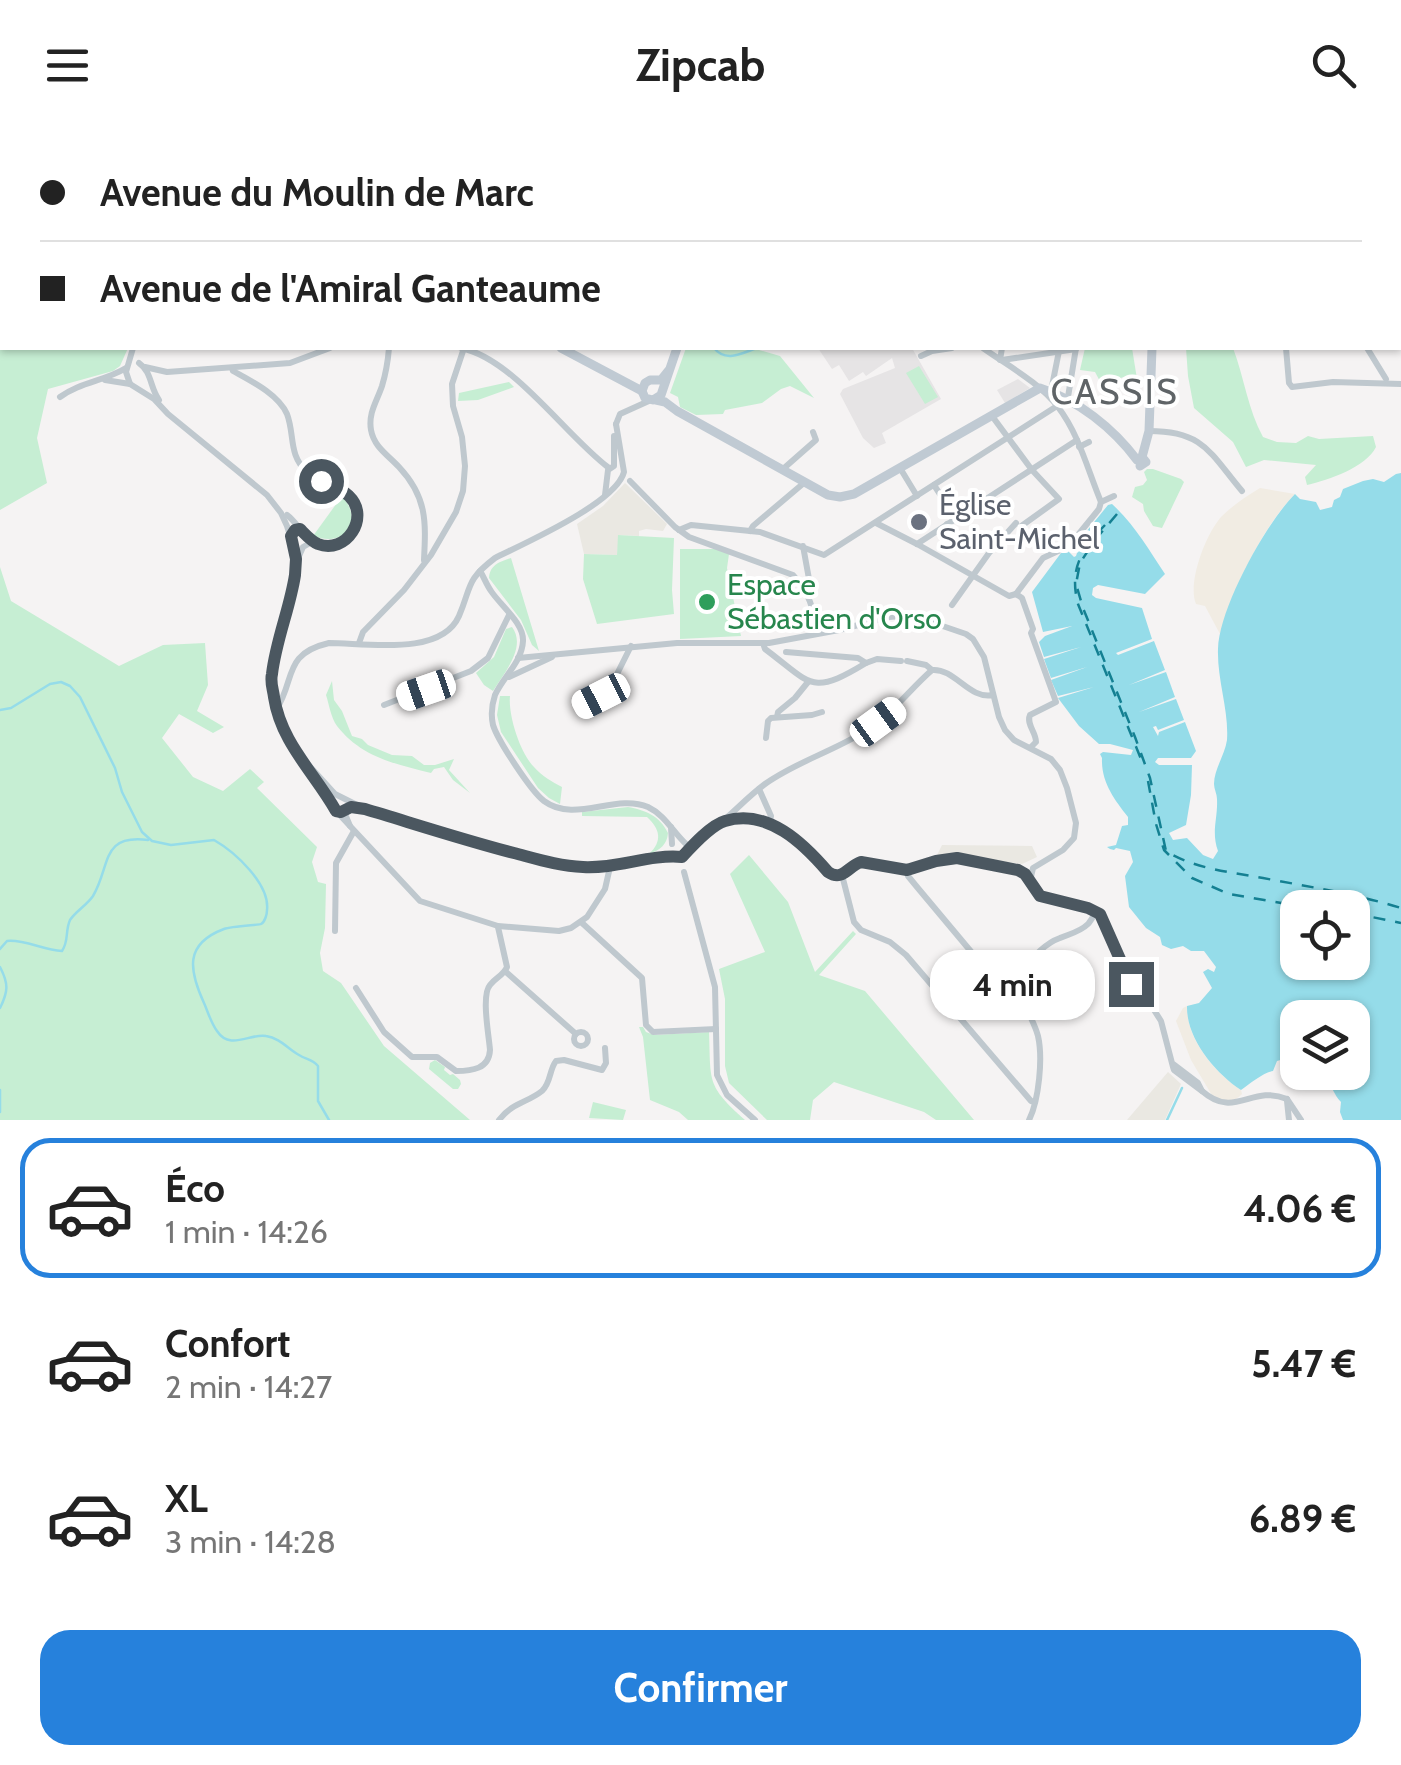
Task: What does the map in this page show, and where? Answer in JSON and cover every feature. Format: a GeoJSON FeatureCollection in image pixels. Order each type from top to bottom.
{"type":"FeatureCollection","features":[{"type":"Feature","properties":{"kind":"street"},"geometry":{"type":"LineString","coordinates":[[130,384],[126,376],[134,350]]}},
{"type":"Feature","properties":{"kind":"street"},"geometry":{"type":"LineString","coordinates":[[136,350],[159,400],[270,493],[296,534],[299,581],[273,691]]}},
{"type":"Feature","properties":{"kind":"street"},"geometry":{"type":"LineString","coordinates":[[60,397],[72,387],[104,380],[128,366],[142,365],[167,372],[232,368],[290,363],[324,350]]}},
{"type":"Feature","properties":{"kind":"street"},"geometry":{"type":"LineString","coordinates":[[389,350],[370,426],[378,446],[410,479],[420,498],[424,510],[424,561]]}},
{"type":"Feature","properties":{"kind":"street"},"geometry":{"type":"LineString","coordinates":[[359,643],[364,632],[431,555],[448,528],[463,490],[465,451],[452,396],[461,350]]}},
{"type":"Feature","properties":{"kind":"street"},"geometry":{"type":"LineString","coordinates":[[470,350],[489,359],[521,385],[600,461],[623,471]]}},
{"type":"Feature","properties":{"kind":"street"},"geometry":{"type":"LineString","coordinates":[[565,350],[836,497],[854,494],[1040,388],[1068,398],[1140,458],[1148,431],[1152,350]]}},
{"type":"Feature","properties":{"kind":"street"},"geometry":{"type":"LineString","coordinates":[[651,395],[677,350]]}},
{"type":"Feature","properties":{"kind":"street"},"geometry":{"type":"LineString","coordinates":[[921,356],[939,350]]}},
{"type":"Feature","properties":{"kind":"street"},"geometry":{"type":"LineString","coordinates":[[876,523],[1009,596],[1016,594],[1043,558],[1069,546],[1099,509],[1101,502],[1078,444],[1057,406],[1040,388],[986,350]]}},
{"type":"Feature","properties":{"kind":"street"},"geometry":{"type":"LineString","coordinates":[[1000,360],[1002,350]]}},
{"type":"Feature","properties":{"kind":"street"},"geometry":{"type":"LineString","coordinates":[[1000,360],[1058,350],[1052,392]]}},
{"type":"Feature","properties":{"kind":"street"},"geometry":{"type":"LineString","coordinates":[[1068,398],[1076,350]]}},
{"type":"Feature","properties":{"kind":"street"},"geometry":{"type":"LineString","coordinates":[[1286,350],[1292,387],[1333,382],[1401,384]]}},
{"type":"Feature","properties":{"kind":"street"},"geometry":{"type":"LineString","coordinates":[[1368,350],[1386,379]]}},
{"type":"Feature","properties":{"kind":"street"},"geometry":{"type":"LineString","coordinates":[[252,381],[253,366]]}},
{"type":"Feature","properties":{"kind":"street"},"geometry":{"type":"LineString","coordinates":[[104,380],[140,388],[267,495],[296,534],[321,545],[348,539],[357,522],[355,504],[348,494],[307,472],[294,453],[285,410],[232,368]]}},
{"type":"Feature","properties":{"kind":"street"},"geometry":{"type":"LineString","coordinates":[[651,395],[647,382],[663,378],[669,370]]}},
{"type":"Feature","properties":{"kind":"street"},"geometry":{"type":"LineString","coordinates":[[140,388],[147,385],[150,376]]}},
{"type":"Feature","properties":{"kind":"street"},"geometry":{"type":"LineString","coordinates":[[604,496],[620,414],[651,395],[660,385],[656,381]]}},
{"type":"Feature","properties":{"kind":"street"},"geometry":{"type":"LineString","coordinates":[[679,530],[691,525],[750,531],[824,555],[1057,406]]}},
{"type":"Feature","properties":{"kind":"street"},"geometry":{"type":"LineString","coordinates":[[952,605],[989,553],[1018,525],[1059,499],[992,416]]}},
{"type":"Feature","properties":{"kind":"street"},"geometry":{"type":"LineString","coordinates":[[616,424],[623,471],[644,496],[689,537],[792,575],[811,600],[818,633]]}},
{"type":"Feature","properties":{"kind":"street"},"geometry":{"type":"LineString","coordinates":[[1148,431],[1180,433],[1206,447],[1242,492]]}},
{"type":"Feature","properties":{"kind":"street"},"geometry":{"type":"LineString","coordinates":[[782,470],[816,440],[813,432]]}},
{"type":"Feature","properties":{"kind":"street"},"geometry":{"type":"LineString","coordinates":[[918,544],[1032,470],[1078,444],[1089,442]]}},
{"type":"Feature","properties":{"kind":"street"},"geometry":{"type":"LineString","coordinates":[[600,461],[614,455]]}},
{"type":"Feature","properties":{"kind":"street"},"geometry":{"type":"LineString","coordinates":[[900,468],[917,496]]}},
{"type":"Feature","properties":{"kind":"street"},"geometry":{"type":"LineString","coordinates":[[276,710],[297,660],[314,646],[421,643],[443,636],[459,616],[477,574],[495,558],[593,506],[619,482],[623,471]]}},
{"type":"Feature","properties":{"kind":"street"},"geometry":{"type":"LineString","coordinates":[[608,478],[613,482],[630,481]]}},
{"type":"Feature","properties":{"kind":"street"},"geometry":{"type":"LineString","coordinates":[[750,531],[805,482]]}},
{"type":"Feature","properties":{"kind":"street"},"geometry":{"type":"LineString","coordinates":[[934,485],[956,519]]}},
{"type":"Feature","properties":{"kind":"street"},"geometry":{"type":"LineString","coordinates":[[1101,502],[1114,496]]}},
{"type":"Feature","properties":{"kind":"street"},"geometry":{"type":"LineString","coordinates":[[947,524],[965,548]]}},
{"type":"Feature","properties":{"kind":"street"},"geometry":{"type":"LineString","coordinates":[[296,534],[295,575],[272,671],[276,710],[293,748],[352,829],[420,901],[498,926],[571,928],[581,922],[607,886],[610,867]]}},
{"type":"Feature","properties":{"kind":"street"},"geometry":{"type":"LineString","coordinates":[[299,556],[312,542]]}},
{"type":"Feature","properties":{"kind":"street"},"geometry":{"type":"LineString","coordinates":[[803,546],[809,580],[803,586]]}},
{"type":"Feature","properties":{"kind":"street"},"geometry":{"type":"LineString","coordinates":[[807,567],[818,554]]}},
{"type":"Feature","properties":{"kind":"street"},"geometry":{"type":"LineString","coordinates":[[477,574],[538,659]]}},
{"type":"Feature","properties":{"kind":"street"},"geometry":{"type":"LineString","coordinates":[[1016,594],[1022,598],[1056,702],[1030,714],[1036,737],[1031,748]]}},
{"type":"Feature","properties":{"kind":"street"},"geometry":{"type":"LineString","coordinates":[[384,705],[471,672],[488,658],[509,615]]}},
{"type":"Feature","properties":{"kind":"street"},"geometry":{"type":"LineString","coordinates":[[518,658],[677,643],[763,643],[889,617],[925,620],[966,634],[984,658],[1005,730],[1014,740],[1051,759],[1060,770],[1076,823],[1070,845],[1033,868],[1018,870]]}},
{"type":"Feature","properties":{"kind":"street"},"geometry":{"type":"LineString","coordinates":[[522,636],[518,658],[493,702],[493,725],[532,788],[546,803],[563,810],[635,804],[652,809],[683,841],[687,852],[684,872]]}},
{"type":"Feature","properties":{"kind":"street"},"geometry":{"type":"LineString","coordinates":[[763,643],[764,649],[808,682],[834,680],[877,659],[926,665],[943,671],[978,695],[993,695]]}},
{"type":"Feature","properties":{"kind":"street"},"geometry":{"type":"LineString","coordinates":[[580,707],[608,690],[631,646]]}},
{"type":"Feature","properties":{"kind":"street"},"geometry":{"type":"LineString","coordinates":[[786,652],[858,658],[866,663]]}},
{"type":"Feature","properties":{"kind":"street"},"geometry":{"type":"LineString","coordinates":[[505,680],[538,659]]}},
{"type":"Feature","properties":{"kind":"street"},"geometry":{"type":"LineString","coordinates":[[334,808],[334,799],[342,798],[365,809],[562,865],[610,867],[676,856],[687,852],[759,788],[793,766],[861,733],[894,710],[932,670]]}},
{"type":"Feature","properties":{"kind":"street"},"geometry":{"type":"LineString","coordinates":[[273,691],[288,681]]}},
{"type":"Feature","properties":{"kind":"street"},"geometry":{"type":"LineString","coordinates":[[777,717],[808,682]]}},
{"type":"Feature","properties":{"kind":"street"},"geometry":{"type":"LineString","coordinates":[[766,738],[769,719],[822,712]]}},
{"type":"Feature","properties":{"kind":"street"},"geometry":{"type":"LineString","coordinates":[[293,748],[348,804],[345,814],[352,829]]}},
{"type":"Feature","properties":{"kind":"street"},"geometry":{"type":"LineString","coordinates":[[759,788],[770,816],[769,825]]}},
{"type":"Feature","properties":{"kind":"street"},"geometry":{"type":"LineString","coordinates":[[334,808],[341,812],[351,807],[365,809]]}},
{"type":"Feature","properties":{"kind":"street"},"geometry":{"type":"LineString","coordinates":[[722,821],[750,819],[769,825],[797,839],[828,872],[842,876]]}},
{"type":"Feature","properties":{"kind":"street"},"geometry":{"type":"LineString","coordinates":[[670,826],[672,846],[684,872],[715,987],[716,1068],[727,1095],[755,1120]]}},
{"type":"Feature","properties":{"kind":"street"},"geometry":{"type":"LineString","coordinates":[[335,931],[336,859],[352,829]]}},
{"type":"Feature","properties":{"kind":"street"},"geometry":{"type":"LineString","coordinates":[[656,857],[683,841],[699,839]]}},
{"type":"Feature","properties":{"kind":"street"},"geometry":{"type":"LineString","coordinates":[[842,876],[861,862],[907,870],[957,858],[1018,870],[1040,896],[1096,911],[1103,918],[1131,984],[1158,1015],[1176,1072],[1215,1103],[1233,1106],[1266,1095],[1288,1099],[1301,1120]]}},
{"type":"Feature","properties":{"kind":"street"},"geometry":{"type":"LineString","coordinates":[[1030,882],[1033,868]]}},
{"type":"Feature","properties":{"kind":"street"},"geometry":{"type":"LineString","coordinates":[[907,870],[999,985],[1021,993]]}},
{"type":"Feature","properties":{"kind":"street"},"geometry":{"type":"LineString","coordinates":[[842,876],[858,927],[890,942],[906,955],[1034,1102]]}},
{"type":"Feature","properties":{"kind":"street"},"geometry":{"type":"LineString","coordinates":[[1028,1120],[1041,1060],[1038,1034],[1021,993],[1023,976],[1037,954],[1055,939],[1088,924],[1096,911]]}},
{"type":"Feature","properties":{"kind":"street"},"geometry":{"type":"LineString","coordinates":[[581,922],[642,978],[649,1029],[716,1029]]}},
{"type":"Feature","properties":{"kind":"street"},"geometry":{"type":"LineString","coordinates":[[356,988],[384,1032],[412,1057],[437,1056],[456,1071],[483,1067],[490,1059],[486,994],[489,985],[506,972],[507,963],[498,926]]}},
{"type":"Feature","properties":{"kind":"street"},"geometry":{"type":"LineString","coordinates":[[506,972],[576,1034]]}},
{"type":"Feature","properties":{"kind":"street"},"geometry":{"type":"LineString","coordinates":[[499,1120],[512,1106],[544,1090],[550,1066],[556,1060],[602,1070],[606,1063],[605,1048]]}},
{"type":"Feature","properties":{"kind":"street"},"geometry":{"type":"LineString","coordinates":[[1288,1099],[1289,1120]]}},
{"type":"Feature","properties":{"kind":"shaded area"},"geometry":{"type":"Polygon","coordinates":[[[819,350],[913,350],[941,399],[882,433],[886,443],[874,448],[863,438],[840,394],[843,389],[895,368],[892,358],[866,376],[863,372],[849,381],[839,365],[832,369],[819,350]]]}},
{"type":"Feature","properties":{"kind":"shaded area"},"geometry":{"type":"Polygon","coordinates":[[[1018,379],[1030,388],[1005,403],[997,390],[1018,379]]]}},
{"type":"Feature","properties":{"kind":"shaded area"},"geometry":{"type":"Polygon","coordinates":[[[625,483],[667,524],[663,531],[646,529],[639,531],[639,536],[619,535],[617,555],[584,554],[577,524],[603,506],[625,483]]]}},
{"type":"Feature","properties":{"kind":"shaded area"},"geometry":{"type":"Polygon","coordinates":[[[942,845],[1032,846],[1037,857],[1022,864],[937,855],[942,845]]]}},
{"type":"Feature","properties":{"kind":"shaded area"},"geometry":{"type":"Polygon","coordinates":[[[1168,1072],[1181,1084],[1165,1120],[1127,1120],[1168,1072]]]}},
{"type":"Feature","properties":{"kind":"green space"},"geometry":{"type":"Polygon","coordinates":[[[0,350],[127,350],[120,366],[113,371],[48,389],[37,438],[47,483],[0,510],[0,350]]]}},
{"type":"Feature","properties":{"kind":"green space"},"geometry":{"type":"Polygon","coordinates":[[[685,350],[759,350],[780,356],[814,398],[790,386],[762,403],[725,410],[723,414],[696,415],[680,407],[678,397],[670,393],[685,350]]]}},
{"type":"Feature","properties":{"kind":"green space"},"geometry":{"type":"Polygon","coordinates":[[[1085,350],[1132,350],[1137,379],[1146,378],[1137,387],[1139,396],[1134,398],[1129,375],[1102,385],[1095,372],[1080,370],[1085,350]]]}},
{"type":"Feature","properties":{"kind":"green space"},"geometry":{"type":"Polygon","coordinates":[[[1186,350],[1234,350],[1263,437],[1296,443],[1308,436],[1373,436],[1376,447],[1356,466],[1307,485],[1305,477],[1316,465],[1264,460],[1246,467],[1233,442],[1194,408],[1186,350]]]}},
{"type":"Feature","properties":{"kind":"green space"},"geometry":{"type":"Polygon","coordinates":[[[919,366],[938,397],[925,404],[906,373],[919,366]]]}},
{"type":"Feature","properties":{"kind":"green space"},"geometry":{"type":"Polygon","coordinates":[[[509,382],[514,387],[478,400],[458,401],[459,393],[509,382]]]}},
{"type":"Feature","properties":{"kind":"green space"},"geometry":{"type":"Polygon","coordinates":[[[1147,469],[1184,482],[1162,528],[1153,526],[1143,504],[1132,497],[1135,487],[1147,480],[1147,469]]]}},
{"type":"Feature","properties":{"kind":"green space"},"geometry":{"type":"Polygon","coordinates":[[[342,496],[351,514],[348,530],[335,538],[313,536],[342,496]]]}},
{"type":"Feature","properties":{"kind":"green space"},"geometry":{"type":"Polygon","coordinates":[[[618,535],[674,538],[674,614],[597,624],[583,579],[584,554],[617,555],[618,535]]]}},
{"type":"Feature","properties":{"kind":"green space","name":"Espace Sébastien d'Orso"},"geometry":{"type":"Polygon","coordinates":[[[680,549],[717,549],[729,554],[727,568],[741,636],[680,639],[680,549]]]}},
{"type":"Feature","properties":{"kind":"green space"},"geometry":{"type":"Polygon","coordinates":[[[511,558],[539,651],[489,578],[493,567],[511,558]]]}},
{"type":"Feature","properties":{"kind":"green space"},"geometry":{"type":"Polygon","coordinates":[[[0,567],[11,601],[119,666],[163,645],[205,643],[208,685],[197,711],[224,727],[213,733],[179,714],[162,738],[193,777],[223,791],[250,769],[264,782],[257,788],[317,847],[312,862],[318,882],[326,884],[320,953],[323,971],[341,983],[384,1046],[470,1120],[0,1120],[0,567]]]}},
{"type":"Feature","properties":{"kind":"green space"},"geometry":{"type":"Polygon","coordinates":[[[512,627],[515,651],[493,691],[476,673],[494,657],[506,629],[512,627]]]}},
{"type":"Feature","properties":{"kind":"green space"},"geometry":{"type":"Polygon","coordinates":[[[332,681],[334,700],[352,736],[392,755],[412,756],[424,765],[454,759],[449,770],[470,793],[444,767],[431,773],[418,770],[379,758],[346,737],[333,719],[326,695],[332,681]]]}},
{"type":"Feature","properties":{"kind":"green space"},"geometry":{"type":"Polygon","coordinates":[[[500,696],[510,696],[516,733],[529,761],[562,787],[560,804],[538,788],[501,732],[497,715],[500,696]]]}},
{"type":"Feature","properties":{"kind":"green space"},"geometry":{"type":"Polygon","coordinates":[[[628,807],[651,815],[665,827],[668,833],[660,849],[649,854],[658,835],[647,817],[582,816],[582,812],[628,807]]]}},
{"type":"Feature","properties":{"kind":"green space"},"geometry":{"type":"Polygon","coordinates":[[[749,855],[788,902],[815,972],[853,931],[856,934],[819,975],[865,991],[974,1120],[936,1120],[924,1112],[834,1082],[813,1100],[810,1120],[767,1120],[729,1083],[725,1066],[725,999],[719,969],[765,952],[730,874],[749,855]]]}},
{"type":"Feature","properties":{"kind":"green space"},"geometry":{"type":"Polygon","coordinates":[[[639,1027],[654,1035],[709,1032],[713,1082],[723,1099],[745,1120],[688,1120],[650,1100],[639,1027]]]}},
{"type":"Feature","properties":{"kind":"green space"},"geometry":{"type":"Polygon","coordinates":[[[435,1060],[460,1080],[458,1089],[429,1069],[435,1060]]]}},
{"type":"Feature","properties":{"kind":"green space"},"geometry":{"type":"Polygon","coordinates":[[[593,1102],[626,1110],[623,1120],[589,1118],[593,1102]]]}},
{"type":"Feature","properties":{"kind":"sand"},"geometry":{"type":"Polygon","coordinates":[[[1260,488],[1295,494],[1250,559],[1220,634],[1205,606],[1196,604],[1196,571],[1204,546],[1222,516],[1260,488]]]}},
{"type":"Feature","properties":{"kind":"sand"},"geometry":{"type":"Polygon","coordinates":[[[1187,1006],[1191,1031],[1204,1054],[1241,1090],[1242,1094],[1235,1099],[1213,1097],[1191,1060],[1176,1021],[1187,1006]]]}},
{"type":"Feature","properties":{"kind":"water"},"geometry":{"type":"Polygon","coordinates":[[[1401,473],[1401,1120],[1343,1120],[1341,1102],[1333,1090],[1370,1090],[1370,1000],[1280,1000],[1280,1060],[1273,1071],[1241,1090],[1221,1074],[1197,1042],[1187,1006],[1199,1003],[1212,988],[1203,972],[1214,972],[1216,967],[1204,951],[1162,945],[1160,937],[1146,928],[1129,907],[1125,876],[1133,862],[1130,851],[1107,847],[1116,845],[1122,826],[1128,825],[1128,817],[1106,782],[1100,754],[1131,755],[1133,750],[1099,744],[1058,698],[1094,687],[1058,696],[1051,680],[1087,667],[1051,678],[1044,659],[1081,647],[1044,657],[1039,642],[1072,626],[1043,632],[1032,592],[1061,553],[1066,549],[1076,556],[1073,548],[1108,505],[1120,512],[1147,547],[1165,574],[1145,594],[1098,585],[1092,595],[1142,608],[1152,639],[1116,653],[1154,641],[1165,670],[1129,685],[1166,672],[1175,697],[1139,712],[1176,699],[1184,720],[1158,730],[1153,727],[1158,736],[1159,732],[1185,722],[1196,751],[1191,758],[1158,758],[1155,762],[1192,765],[1186,825],[1169,833],[1173,840],[1187,838],[1203,855],[1213,859],[1218,851],[1214,778],[1227,740],[1218,649],[1235,590],[1258,545],[1295,494],[1316,502],[1320,510],[1332,507],[1343,489],[1373,479],[1384,482],[1401,473]]]}},
{"type":"Feature","properties":{"kind":"waterway"},"geometry":{"type":"LineString","coordinates":[[716,350],[729,356],[751,350]]}},
{"type":"Feature","properties":{"kind":"waterway"},"geometry":{"type":"LineString","coordinates":[[0,710],[11,708],[50,684],[61,682],[70,686],[80,697],[142,832],[152,841],[171,845],[214,840],[250,870],[263,890],[265,920],[261,924],[224,929],[202,942],[193,959],[195,980],[211,1021],[222,1037],[234,1041],[271,1037],[318,1066],[318,1101],[329,1120]]}},
{"type":"Feature","properties":{"kind":"waterway"},"geometry":{"type":"LineString","coordinates":[[0,949],[7,941],[13,941],[62,951],[70,920],[93,896],[114,847],[133,839],[148,840]]}},
{"type":"Feature","properties":{"kind":"waterway"},"geometry":{"type":"LineString","coordinates":[[0,967],[6,988],[0,1008]]}},
{"type":"Feature","properties":{"kind":"waterway"},"geometry":{"type":"LineString","coordinates":[[1167,1120],[1182,1088]]}},
{"type":"Feature","properties":{"kind":"waterway"},"geometry":{"type":"LineString","coordinates":[[0,1090],[0,1112]]}},
{"type":"Feature","properties":{"kind":"ferry route"},"geometry":{"type":"LineString","coordinates":[[1117,514],[1080,563],[1076,584],[1150,778],[1166,851],[1213,869],[1401,908]]}},
{"type":"Feature","properties":{"kind":"ferry route"},"geometry":{"type":"LineString","coordinates":[[1105,525],[1079,561],[1076,592],[1141,759]]}},
{"type":"Feature","properties":{"kind":"ferry route"},"geometry":{"type":"LineString","coordinates":[[1148,781],[1164,850],[1192,878],[1229,894],[1280,903]]}},
{"type":"Feature","properties":{"kind":"ferry route"},"geometry":{"type":"LineString","coordinates":[[1370,917],[1401,923]]}},
{"type":"Feature","properties":{"kind":"place","name":"Église Saint-Michel"},"geometry":{"type":"Point","coordinates":[919,522]}},
{"type":"Feature","properties":{"kind":"place","name":"Espace Sébastien d'Orso"},"geometry":{"type":"Point","coordinates":[707,602]}},
{"type":"Feature","properties":{"kind":"district","name":"CASSIS"},"geometry":{"type":"Point","coordinates":[1115,392]}},
{"type":"Feature","properties":{"kind":"route"},"geometry":{"type":"LineString","coordinates":[[321,481],[348,494],[355,504],[357,522],[348,539],[332,545],[314,542],[300,529],[291,536],[295,575],[271,680],[282,729],[336,811],[365,809],[490,847],[583,867],[682,857],[722,821],[750,819],[797,839],[835,876],[842,876],[861,862],[907,870],[957,858],[1018,870],[1040,896],[1100,914],[1131,984]]}}]}
